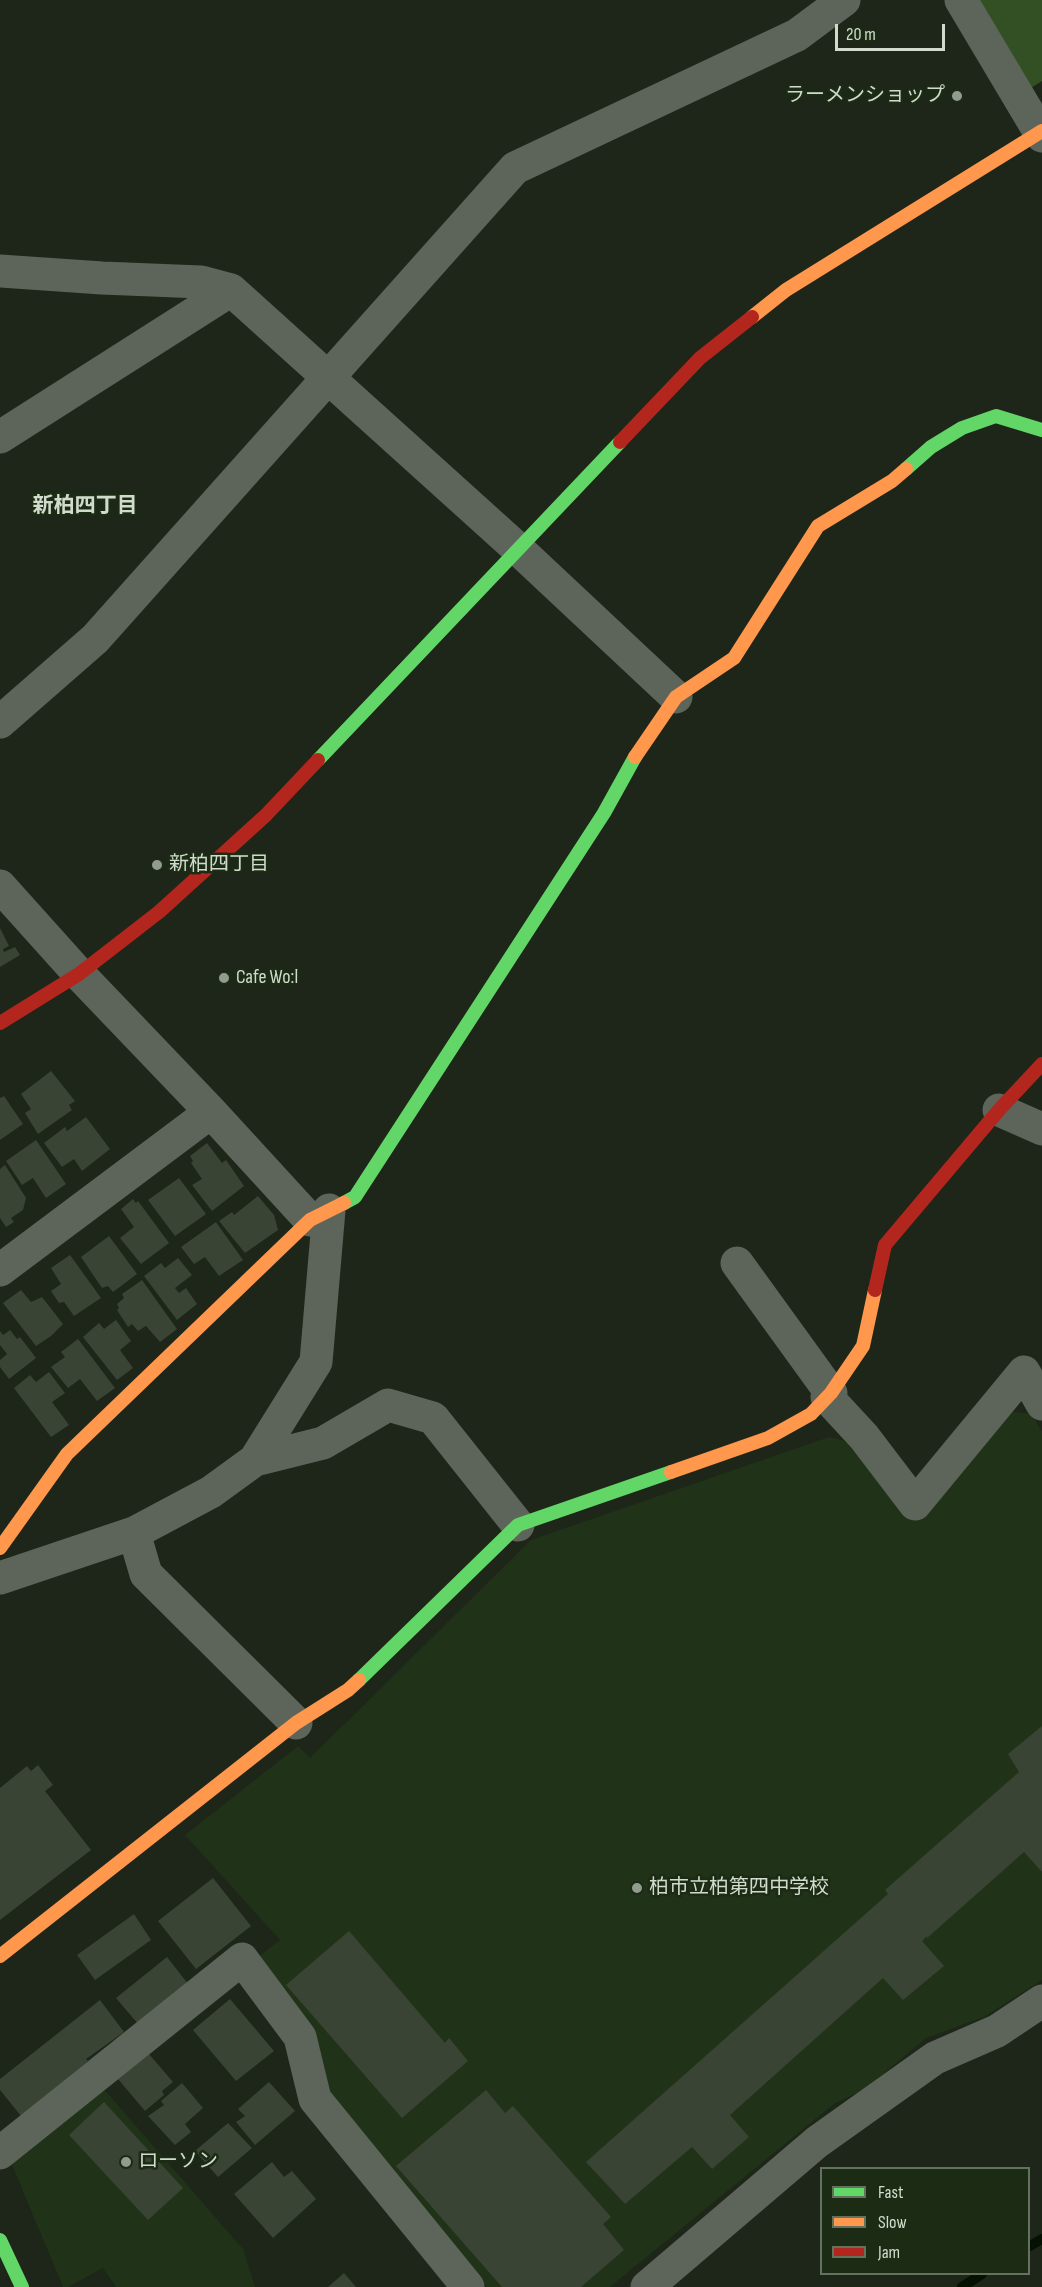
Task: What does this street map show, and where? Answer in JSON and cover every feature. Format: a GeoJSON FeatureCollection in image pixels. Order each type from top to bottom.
{"type":"FeatureCollection","features":[{"type":"Feature","properties":{"kind":"street"},"geometry":{"type":"LineString","coordinates":[[0,722],[95,639],[515,168],[797,36],[844,0]]}},
{"type":"Feature","properties":{"kind":"street"},"geometry":{"type":"LineString","coordinates":[[0,1023],[79,974],[159,912],[266,815],[700,358],[786,290],[1041,133],[961,0]]}},
{"type":"Feature","properties":{"kind":"street"},"geometry":{"type":"LineString","coordinates":[[0,271],[201,282],[231,290],[518,549],[676,697]]}},
{"type":"Feature","properties":{"kind":"street"},"geometry":{"type":"LineString","coordinates":[[0,437],[231,290]]}},
{"type":"Feature","properties":{"kind":"street"},"geometry":{"type":"LineString","coordinates":[[0,1548],[67,1454],[320,1215],[355,1197],[604,813],[639,749],[676,697],[734,658],[818,526],[892,481],[931,447],[962,428],[996,416],[1042,430]]}},
{"type":"Feature","properties":{"kind":"street"},"geometry":{"type":"LineString","coordinates":[[0,886],[79,974],[211,1112],[320,1215],[316,1362],[255,1460],[211,1492],[134,1533],[0,1578]]}},
{"type":"Feature","properties":{"kind":"street"},"geometry":{"type":"LineString","coordinates":[[0,1956],[296,1723],[348,1690],[518,1525],[768,1438],[811,1414],[829,1395],[863,1346],[885,1245],[999,1110],[1042,1064]]}},
{"type":"Feature","properties":{"kind":"street"},"geometry":{"type":"LineString","coordinates":[[999,1110],[1042,1129]]}},
{"type":"Feature","properties":{"kind":"street"},"geometry":{"type":"LineString","coordinates":[[0,1270],[211,1112]]}},
{"type":"Feature","properties":{"kind":"street"},"geometry":{"type":"LineString","coordinates":[[737,1263],[829,1395],[915,1504],[1024,1372],[1042,1404]]}},
{"type":"Feature","properties":{"kind":"street"},"geometry":{"type":"LineString","coordinates":[[255,1460],[324,1443],[388,1405],[433,1418],[518,1525]]}},
{"type":"Feature","properties":{"kind":"street"},"geometry":{"type":"LineString","coordinates":[[134,1533],[146,1574],[296,1723]]}},
{"type":"Feature","properties":{"kind":"street"},"geometry":{"type":"LineString","coordinates":[[0,2153],[242,1959],[300,2037],[315,2099],[468,2287]]}},
{"type":"Feature","properties":{"kind":"street"},"geometry":{"type":"LineString","coordinates":[[647,2287],[817,2142],[935,2058],[997,2031],[1042,2001]]}},
{"type":"Feature","properties":{"kind":"street"},"geometry":{"type":"LineString","coordinates":[[0,2240],[22,2287]]}},
{"type":"Feature","properties":{"kind":"shaded area"},"geometry":{"type":"Polygon","coordinates":[[[978,0],[1042,0],[1042,81],[1031,88],[978,0]]]}},
{"type":"Feature","properties":{"kind":"shaded area","name":"柏市立柏第四中学校"},"geometry":{"type":"Polygon","coordinates":[[[1007,1411],[1032,1414],[1042,1432],[1042,1980],[984,2017],[926,2038],[864,2090],[835,2103],[610,2287],[487,2287],[330,2095],[254,1960],[280,1940],[185,1835],[298,1746],[310,1758],[531,1540],[829,1437],[854,1443],[916,1521],[1007,1411]]]}},
{"type":"Feature","properties":{"kind":"shaded area"},"geometry":{"type":"Polygon","coordinates":[[[103,2088],[243,2249],[255,2287],[116,2287],[103,2268],[68,2287],[63,2287],[10,2160],[103,2088]]]}},
{"type":"Feature","properties":{"kind":"building"},"geometry":{"type":"Polygon","coordinates":[[[0,928],[9,946],[3,949],[4,952],[15,947],[20,955],[0,967],[0,928]]]}},
{"type":"Feature","properties":{"kind":"building"},"geometry":{"type":"Polygon","coordinates":[[[51,1071],[75,1101],[69,1105],[72,1110],[38,1134],[25,1113],[31,1109],[21,1094],[51,1071]]]}},
{"type":"Feature","properties":{"kind":"building"},"geometry":{"type":"Polygon","coordinates":[[[4,1096],[23,1124],[0,1140],[0,1098],[4,1096]]]}},
{"type":"Feature","properties":{"kind":"building"},"geometry":{"type":"Polygon","coordinates":[[[86,1117],[110,1149],[82,1171],[74,1159],[62,1167],[44,1143],[65,1127],[67,1131],[86,1117]]]}},
{"type":"Feature","properties":{"kind":"building"},"geometry":{"type":"Polygon","coordinates":[[[36,1140],[66,1184],[46,1198],[33,1178],[22,1185],[6,1161],[36,1140]]]}},
{"type":"Feature","properties":{"kind":"building"},"geometry":{"type":"Polygon","coordinates":[[[207,1143],[222,1163],[226,1160],[244,1186],[212,1211],[192,1185],[202,1179],[191,1163],[193,1161],[190,1156],[207,1143]]]}},
{"type":"Feature","properties":{"kind":"building"},"geometry":{"type":"Polygon","coordinates":[[[5,1165],[26,1198],[23,1210],[11,1218],[14,1222],[6,1227],[0,1218],[0,1169],[5,1165]]]}},
{"type":"Feature","properties":{"kind":"building"},"geometry":{"type":"Polygon","coordinates":[[[179,1178],[206,1214],[175,1236],[148,1200],[179,1178]]]}},
{"type":"Feature","properties":{"kind":"building"},"geometry":{"type":"Polygon","coordinates":[[[258,1196],[274,1215],[278,1230],[245,1253],[219,1221],[232,1212],[234,1215],[258,1196]]]}},
{"type":"Feature","properties":{"kind":"building"},"geometry":{"type":"Polygon","coordinates":[[[133,1199],[136,1203],[138,1201],[169,1243],[141,1264],[120,1238],[134,1227],[121,1209],[133,1199]]]}},
{"type":"Feature","properties":{"kind":"building"},"geometry":{"type":"Polygon","coordinates":[[[216,1222],[243,1260],[219,1276],[205,1257],[194,1264],[181,1247],[216,1222]]]}},
{"type":"Feature","properties":{"kind":"building"},"geometry":{"type":"Polygon","coordinates":[[[109,1236],[137,1274],[113,1292],[108,1286],[102,1288],[81,1257],[109,1236]]]}},
{"type":"Feature","properties":{"kind":"building"},"geometry":{"type":"Polygon","coordinates":[[[70,1255],[101,1298],[74,1316],[64,1302],[59,1303],[51,1291],[61,1284],[51,1268],[70,1255]]]}},
{"type":"Feature","properties":{"kind":"building"},"geometry":{"type":"Polygon","coordinates":[[[178,1258],[192,1275],[175,1288],[179,1293],[186,1288],[197,1304],[177,1320],[144,1276],[161,1263],[165,1268],[178,1258]]]}},
{"type":"Feature","properties":{"kind":"building"},"geometry":{"type":"Polygon","coordinates":[[[142,1280],[177,1329],[160,1342],[146,1326],[138,1331],[132,1324],[128,1327],[117,1310],[119,1308],[117,1304],[124,1298],[122,1294],[142,1280]]]}},
{"type":"Feature","properties":{"kind":"building"},"geometry":{"type":"Polygon","coordinates":[[[21,1290],[31,1302],[42,1297],[63,1324],[36,1346],[3,1303],[21,1290]]]}},
{"type":"Feature","properties":{"kind":"building"},"geometry":{"type":"Polygon","coordinates":[[[116,1320],[131,1341],[120,1350],[133,1368],[117,1380],[83,1337],[99,1323],[104,1329],[116,1320]]]}},
{"type":"Feature","properties":{"kind":"building"},"geometry":{"type":"Polygon","coordinates":[[[10,1330],[17,1339],[20,1337],[36,1358],[9,1379],[0,1367],[0,1360],[7,1354],[0,1345],[0,1331],[3,1335],[10,1330]]]}},
{"type":"Feature","properties":{"kind":"building"},"geometry":{"type":"Polygon","coordinates":[[[78,1339],[115,1388],[97,1401],[80,1379],[68,1388],[51,1367],[65,1357],[61,1352],[78,1339]]]}},
{"type":"Feature","properties":{"kind":"building"},"geometry":{"type":"Polygon","coordinates":[[[49,1372],[65,1393],[52,1402],[69,1425],[51,1437],[14,1388],[30,1375],[36,1382],[49,1372]]]}},
{"type":"Feature","properties":{"kind":"building"},"geometry":{"type":"Polygon","coordinates":[[[1042,1726],[1042,1872],[1024,1852],[922,1941],[944,1966],[903,2000],[883,1978],[730,2115],[749,2137],[712,2169],[692,2147],[625,2204],[586,2162],[888,1894],[885,1890],[1019,1772],[1008,1754],[1042,1726]]]}},
{"type":"Feature","properties":{"kind":"building"},"geometry":{"type":"Polygon","coordinates":[[[38,1765],[53,1785],[45,1791],[91,1850],[0,1920],[0,1788],[27,1766],[31,1771],[38,1765]]]}},
{"type":"Feature","properties":{"kind":"building"},"geometry":{"type":"Polygon","coordinates":[[[213,1878],[251,1926],[196,1969],[158,1921],[213,1878]]]}},
{"type":"Feature","properties":{"kind":"building"},"geometry":{"type":"Polygon","coordinates":[[[134,1914],[151,1940],[95,1980],[77,1955],[134,1914]]]}},
{"type":"Feature","properties":{"kind":"building"},"geometry":{"type":"Polygon","coordinates":[[[349,1931],[445,2043],[449,2038],[468,2061],[402,2118],[286,1985],[349,1931]]]}},
{"type":"Feature","properties":{"kind":"building"},"geometry":{"type":"Polygon","coordinates":[[[167,1957],[189,1985],[139,2025],[116,1998],[167,1957]]]}},
{"type":"Feature","properties":{"kind":"building"},"geometry":{"type":"Polygon","coordinates":[[[230,1999],[274,2051],[236,2081],[193,2030],[230,1999]]]}},
{"type":"Feature","properties":{"kind":"building"},"geometry":{"type":"Polygon","coordinates":[[[100,2000],[124,2032],[86,2059],[88,2061],[21,2116],[0,2090],[0,2079],[100,2000]]]}},
{"type":"Feature","properties":{"kind":"building"},"geometry":{"type":"Polygon","coordinates":[[[149,2054],[173,2082],[162,2091],[164,2095],[145,2111],[118,2079],[149,2054]]]}},
{"type":"Feature","properties":{"kind":"building"},"geometry":{"type":"Polygon","coordinates":[[[269,2082],[295,2111],[255,2145],[236,2122],[245,2116],[238,2109],[269,2082]]]}},
{"type":"Feature","properties":{"kind":"building"},"geometry":{"type":"Polygon","coordinates":[[[182,2083],[203,2108],[185,2124],[191,2132],[175,2145],[148,2116],[164,2105],[161,2101],[182,2083]]]}},
{"type":"Feature","properties":{"kind":"building"},"geometry":{"type":"Polygon","coordinates":[[[486,2090],[505,2113],[513,2106],[611,2217],[603,2224],[624,2250],[581,2287],[502,2287],[396,2166],[486,2090]]]}},
{"type":"Feature","properties":{"kind":"building","name":"ローソン"},"geometry":{"type":"Polygon","coordinates":[[[104,2102],[183,2188],[148,2220],[69,2135],[104,2102]]]}},
{"type":"Feature","properties":{"kind":"building"},"geometry":{"type":"Polygon","coordinates":[[[228,2123],[252,2148],[218,2177],[195,2151],[228,2123]]]}},
{"type":"Feature","properties":{"kind":"building"},"geometry":{"type":"Polygon","coordinates":[[[272,2162],[284,2177],[292,2171],[316,2199],[273,2238],[234,2194],[272,2162]]]}},
{"type":"Feature","properties":{"kind":"building"},"geometry":{"type":"Polygon","coordinates":[[[344,2273],[356,2287],[328,2287],[344,2273]]]}},
{"type":"Feature","properties":{"kind":"waterway"},"geometry":{"type":"LineString","coordinates":[[1030,2246],[1042,2239]]}},
{"type":"Feature","properties":{"kind":"waterway"},"geometry":{"type":"LineString","coordinates":[[962,2287],[980,2275]]}},
{"type":"Feature","properties":{"kind":"traffic: fast"},"geometry":{"type":"LineString","coordinates":[[906,469],[931,447],[962,428],[996,416],[1042,430]]}},
{"type":"Feature","properties":{"kind":"traffic: fast"},"geometry":{"type":"LineString","coordinates":[[318,760],[620,442]]}},
{"type":"Feature","properties":{"kind":"traffic: fast"},"geometry":{"type":"LineString","coordinates":[[344,1203],[355,1197],[604,813],[635,757]]}},
{"type":"Feature","properties":{"kind":"traffic: fast"},"geometry":{"type":"LineString","coordinates":[[359,1680],[518,1525],[671,1472]]}},
{"type":"Feature","properties":{"kind":"traffic: fast"},"geometry":{"type":"LineString","coordinates":[[0,2240],[22,2287]]}},
{"type":"Feature","properties":{"kind":"traffic: slow"},"geometry":{"type":"LineString","coordinates":[[752,317],[786,290],[1042,131]]}},
{"type":"Feature","properties":{"kind":"traffic: slow"},"geometry":{"type":"LineString","coordinates":[[635,757],[676,697],[734,658],[818,526],[892,481],[906,469]]}},
{"type":"Feature","properties":{"kind":"traffic: slow"},"geometry":{"type":"LineString","coordinates":[[0,1548],[67,1454],[310,1220],[344,1203]]}},
{"type":"Feature","properties":{"kind":"traffic: slow"},"geometry":{"type":"LineString","coordinates":[[671,1472],[768,1438],[811,1414],[831,1393],[863,1346],[875,1290]]}},
{"type":"Feature","properties":{"kind":"traffic: slow"},"geometry":{"type":"LineString","coordinates":[[0,1956],[296,1723],[348,1690],[359,1680]]}},
{"type":"Feature","properties":{"kind":"traffic: jam"},"geometry":{"type":"LineString","coordinates":[[620,442],[700,358],[752,317]]}},
{"type":"Feature","properties":{"kind":"traffic: jam"},"geometry":{"type":"LineString","coordinates":[[0,1023],[79,974],[159,912],[266,815],[318,760]]}},
{"type":"Feature","properties":{"kind":"traffic: jam"},"geometry":{"type":"LineString","coordinates":[[875,1290],[885,1245],[999,1110],[1042,1064]]}},
{"type":"Feature","properties":{"kind":"place","name":"ラーメンショップ"},"geometry":{"type":"Point","coordinates":[957,96]}},
{"type":"Feature","properties":{"kind":"place","name":"新柏四丁目"},"geometry":{"type":"Point","coordinates":[157,865]}},
{"type":"Feature","properties":{"kind":"place","name":"Cafe Wo:l"},"geometry":{"type":"Point","coordinates":[224,978]}},
{"type":"Feature","properties":{"kind":"place","name":"柏市立柏第四中学校"},"geometry":{"type":"Point","coordinates":[637,1888]}},
{"type":"Feature","properties":{"kind":"place","name":"ローソン"},"geometry":{"type":"Point","coordinates":[126,2162]}},
{"type":"Feature","properties":{"kind":"district","name":"新柏四丁目"},"geometry":{"type":"Point","coordinates":[85,507]}}]}
